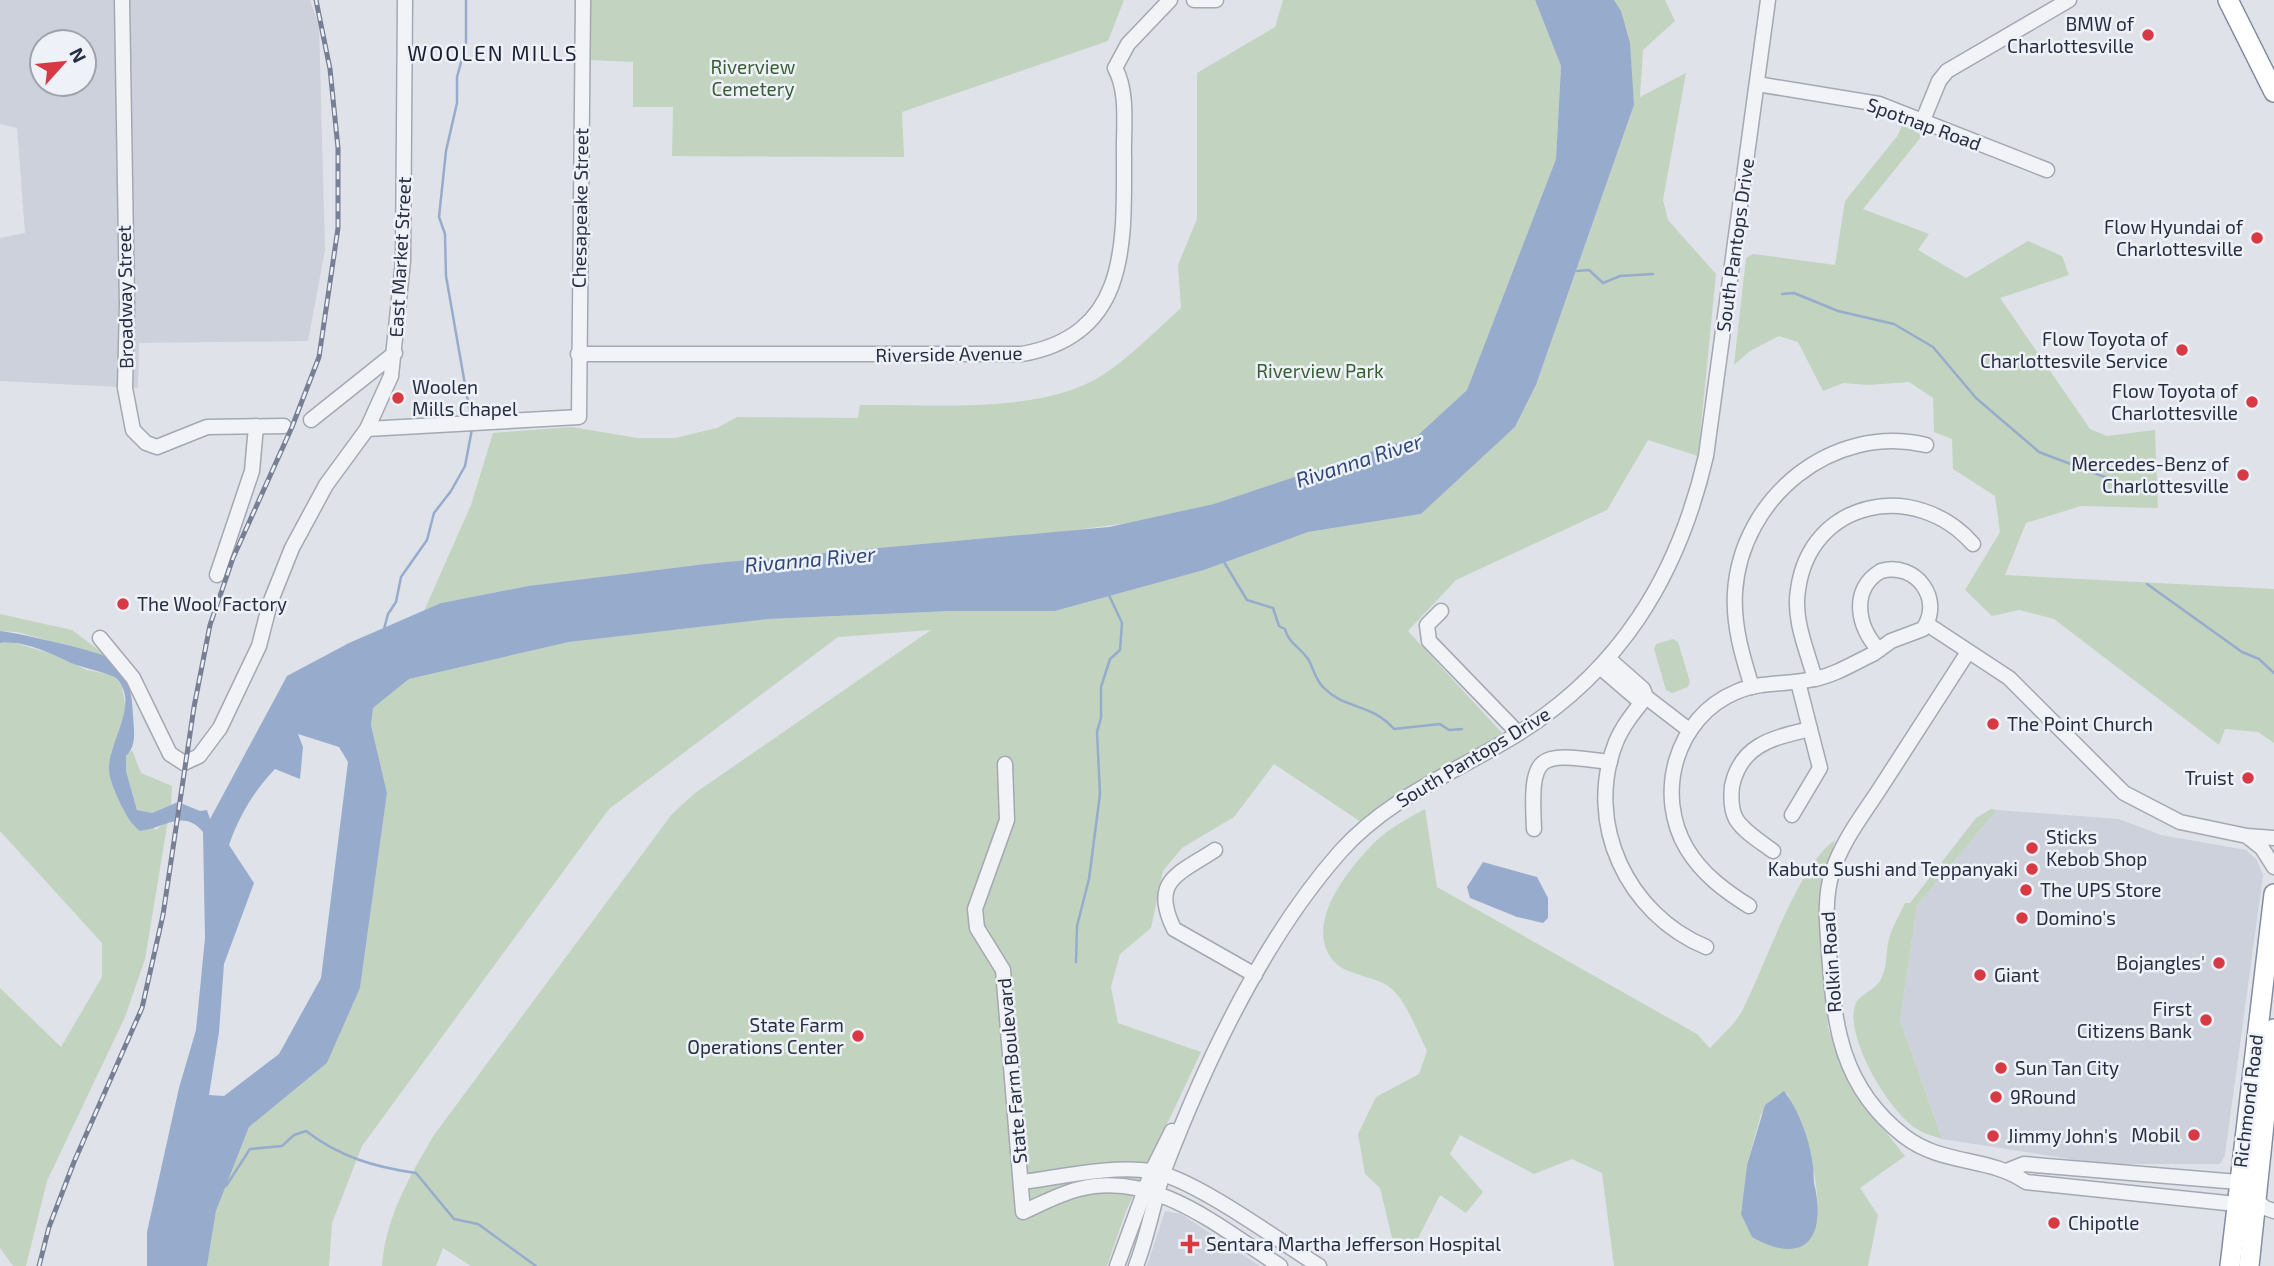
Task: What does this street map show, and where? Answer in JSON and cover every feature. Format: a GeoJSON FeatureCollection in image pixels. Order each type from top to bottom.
{"type":"FeatureCollection","features":[{"type":"Feature","properties":{"kind":"highway"},"geometry":{"type":"LineString","coordinates":[[2228,0],[2274,92]]}},
{"type":"Feature","properties":{"kind":"highway","name":"Richmond Road"},"geometry":{"type":"LineString","coordinates":[[2249,1266],[2245,1202],[2238,1182],[2274,894]]}},
{"type":"Feature","properties":{"kind":"highway","name":"Richmond Road"},"geometry":{"type":"LineString","coordinates":[[2230,1266],[2245,1202],[2274,1029]]}},
{"type":"Feature","properties":{"kind":"street","name":"Broadway Street"},"geometry":{"type":"LineString","coordinates":[[122,0],[127,334],[125,388],[130,424],[139,438],[157,447],[170,444],[199,428],[284,426]]}},
{"type":"Feature","properties":{"kind":"street","name":"East Market Street"},"geometry":{"type":"LineString","coordinates":[[100,638],[133,678],[170,754],[180,762],[195,759],[211,743],[220,728],[259,646],[270,603],[292,548],[336,469],[367,429],[391,376],[403,261],[405,0]]}},
{"type":"Feature","properties":{"kind":"street","name":"Chesapeake Street"},"geometry":{"type":"LineString","coordinates":[[367,429],[579,417],[583,0]]}},
{"type":"Feature","properties":{"kind":"street","name":"Riverside Avenue"},"geometry":{"type":"LineString","coordinates":[[578,354],[1022,354],[1066,339],[1092,318],[1103,303],[1121,260],[1124,137],[1122,85],[1115,68],[1128,44],[1170,0]]}},
{"type":"Feature","properties":{"kind":"street"},"geometry":{"type":"LineString","coordinates":[[1194,0],[1216,0]]}},
{"type":"Feature","properties":{"kind":"street","name":"South Pantops Drive"},"geometry":{"type":"LineString","coordinates":[[1152,1191],[1174,1127],[1201,1084],[1255,975],[1297,907],[1359,833],[1399,801],[1518,733],[1579,689],[1605,664],[1640,618],[1669,567],[1699,486],[1768,0]]}},
{"type":"Feature","properties":{"kind":"street"},"geometry":{"type":"LineString","coordinates":[[1923,120],[1939,81],[1947,71],[2069,0]]}},
{"type":"Feature","properties":{"kind":"street","name":"Spotnap Road"},"geometry":{"type":"LineString","coordinates":[[1757,84],[1865,101],[1923,120],[2047,170]]}},
{"type":"Feature","properties":{"kind":"street"},"geometry":{"type":"LineString","coordinates":[[311,420],[395,353]]}},
{"type":"Feature","properties":{"kind":"street"},"geometry":{"type":"LineString","coordinates":[[217,575],[252,471],[256,426]]}},
{"type":"Feature","properties":{"kind":"street"},"geometry":{"type":"LineString","coordinates":[[1752,687],[1737,630],[1735,590],[1741,555],[1767,504],[1796,475],[1832,454],[1886,442],[1926,445]]}},
{"type":"Feature","properties":{"kind":"street"},"geometry":{"type":"LineString","coordinates":[[1815,679],[1798,621],[1797,593],[1807,560],[1834,524],[1871,507],[1903,505],[1944,518],[1973,544]]}},
{"type":"Feature","properties":{"kind":"street"},"geometry":{"type":"LineString","coordinates":[[1749,906],[1706,874],[1686,847],[1674,820],[1674,767],[1689,730],[1709,707],[1752,687],[1815,679],[1879,650],[1891,641],[1919,632],[1927,624],[1927,594],[1918,577],[1898,568],[1881,570],[1866,582],[1859,607],[1865,631],[1879,650]]}},
{"type":"Feature","properties":{"kind":"street"},"geometry":{"type":"LineString","coordinates":[[1441,611],[1427,625],[1429,641],[1518,733]]}},
{"type":"Feature","properties":{"kind":"street"},"geometry":{"type":"LineString","coordinates":[[1927,624],[2021,688],[2102,775],[2124,793],[2169,818],[2247,836],[2274,838]]}},
{"type":"Feature","properties":{"kind":"street","name":"Rolkin Road"},"geometry":{"type":"LineString","coordinates":[[1968,652],[1836,863],[1826,906],[1831,987],[1835,1022],[1845,1057],[1860,1087],[1881,1115],[1930,1153],[2009,1170],[2026,1182],[2245,1202],[2274,1210]]}},
{"type":"Feature","properties":{"kind":"street"},"geometry":{"type":"LineString","coordinates":[[1605,664],[1643,689],[1646,697],[1689,730]]}},
{"type":"Feature","properties":{"kind":"street"},"geometry":{"type":"LineString","coordinates":[[1792,816],[1820,768],[1798,682]]}},
{"type":"Feature","properties":{"kind":"street"},"geometry":{"type":"LineString","coordinates":[[1646,697],[1620,732],[1610,762],[1606,818],[1620,867],[1639,898],[1659,919],[1706,947]]}},
{"type":"Feature","properties":{"kind":"street"},"geometry":{"type":"LineString","coordinates":[[1773,851],[1735,817],[1731,796],[1736,770],[1748,753],[1773,738],[1810,729]]}},
{"type":"Feature","properties":{"kind":"street"},"geometry":{"type":"LineString","coordinates":[[1534,829],[1536,773],[1546,759],[1558,755],[1610,762]]}},
{"type":"Feature","properties":{"kind":"street","name":"State Farm Boulevard"},"geometry":{"type":"LineString","coordinates":[[1005,764],[1007,820],[975,909],[977,928],[1003,970],[1007,1046],[1023,1182],[1023,1212],[1081,1189],[1119,1186],[1152,1191],[1280,1266]]}},
{"type":"Feature","properties":{"kind":"street"},"geometry":{"type":"LineString","coordinates":[[2247,836],[2262,848],[2274,867]]}},
{"type":"Feature","properties":{"kind":"street"},"geometry":{"type":"LineString","coordinates":[[1215,850],[1168,882],[1164,894],[1171,922],[1174,929],[1255,975]]}},
{"type":"Feature","properties":{"kind":"street","name":"Rolkin Road"},"geometry":{"type":"LineString","coordinates":[[2009,1170],[2024,1164],[2238,1182]]}},
{"type":"Feature","properties":{"kind":"street","name":"State Farm Boulevard"},"geometry":{"type":"LineString","coordinates":[[1023,1182],[1093,1174],[1157,1173],[1212,1199],[1319,1266]]}},
{"type":"Feature","properties":{"kind":"street"},"geometry":{"type":"LineString","coordinates":[[1117,1266],[1152,1191]]}},
{"type":"Feature","properties":{"kind":"street"},"geometry":{"type":"LineString","coordinates":[[1136,1266],[1152,1191]]}},
{"type":"Feature","properties":{"kind":"shaded area"},"geometry":{"type":"Polygon","coordinates":[[[0,0],[310,0],[319,26],[325,250],[308,341],[139,343],[138,388],[0,381],[0,238],[25,233],[17,128],[0,124],[0,0]]]}},
{"type":"Feature","properties":{"kind":"shaded area"},"geometry":{"type":"Polygon","coordinates":[[[1997,810],[2119,819],[2161,835],[2246,850],[2257,860],[2263,875],[2225,1155],[2220,1164],[2103,1164],[1942,1139],[1900,1020],[1917,905],[1997,810]]]}},
{"type":"Feature","properties":{"kind":"shaded area","name":"Sentara Martha Jefferson Hospital"},"geometry":{"type":"Polygon","coordinates":[[[1165,1211],[1181,1214],[1260,1266],[1147,1266],[1165,1211]]]}},
{"type":"Feature","properties":{"kind":"green space","name":"Riverview Cemetery"},"geometry":{"type":"Polygon","coordinates":[[[590,0],[1124,0],[1108,41],[902,112],[904,157],[672,156],[673,107],[633,107],[633,62],[590,60],[590,0]]]}},
{"type":"Feature","properties":{"kind":"green space","name":"Riverview Park"},"geometry":{"type":"Polygon","coordinates":[[[1283,0],[1535,0],[1561,66],[1556,159],[1467,390],[1417,436],[1215,504],[1157,519],[1024,537],[705,564],[528,586],[441,603],[424,611],[471,505],[493,433],[572,427],[637,438],[675,438],[717,428],[737,417],[858,418],[860,405],[974,405],[1031,400],[1084,385],[1109,371],[1181,308],[1178,265],[1197,219],[1197,73],[1275,27],[1283,0]]]}},
{"type":"Feature","properties":{"kind":"green space"},"geometry":{"type":"Polygon","coordinates":[[[1614,0],[1665,0],[1675,21],[1643,50],[1640,97],[1686,73],[1663,200],[1668,220],[1716,274],[1698,456],[1648,440],[1607,510],[1456,580],[1408,631],[1503,734],[1405,790],[1361,822],[1274,764],[1234,817],[1182,848],[1163,871],[1151,928],[1120,954],[1111,987],[1118,1023],[1201,1052],[1126,1211],[1107,1266],[471,1266],[443,1248],[436,1266],[382,1266],[388,1230],[394,1214],[434,1135],[672,814],[695,793],[931,630],[838,637],[609,809],[362,1146],[332,1223],[329,1266],[207,1266],[216,1211],[249,1127],[327,1063],[360,988],[387,793],[371,725],[373,708],[409,679],[569,642],[767,619],[952,611],[1055,611],[1204,570],[1308,532],[1421,514],[1515,427],[1536,385],[1634,105],[1621,11],[1614,0]]]}},
{"type":"Feature","properties":{"kind":"green space"},"geometry":{"type":"Polygon","coordinates":[[[1903,123],[1922,136],[1863,209],[1929,234],[1918,250],[1966,278],[2028,241],[2062,256],[2069,275],[2000,298],[2090,429],[2107,436],[2155,430],[2158,508],[2081,506],[2026,523],[2005,575],[2274,589],[2274,743],[2258,732],[2225,729],[2219,745],[2054,619],[2019,610],[1992,616],[1965,590],[2000,532],[1995,496],[1953,469],[1952,439],[1934,432],[1933,398],[1909,382],[1869,385],[1843,383],[1823,391],[1798,342],[1779,336],[1750,351],[1734,365],[1746,258],[1753,254],[1835,265],[1845,201],[1898,135],[1903,123]]]}},
{"type":"Feature","properties":{"kind":"green space"},"geometry":{"type":"Polygon","coordinates":[[[0,614],[72,630],[108,657],[17,632],[0,631],[0,614]]]}},
{"type":"Feature","properties":{"kind":"green space"},"geometry":{"type":"Polygon","coordinates":[[[1673,639],[1678,642],[1690,682],[1688,687],[1672,693],[1666,690],[1654,649],[1656,644],[1673,639]]]}},
{"type":"Feature","properties":{"kind":"green space"},"geometry":{"type":"Polygon","coordinates":[[[11,642],[53,654],[87,670],[113,675],[122,686],[126,711],[111,753],[114,791],[156,830],[168,820],[145,959],[125,1017],[47,1181],[26,1266],[13,1266],[0,1248],[0,988],[61,1047],[102,977],[102,943],[0,831],[0,643],[11,642]]]}},
{"type":"Feature","properties":{"kind":"green space"},"geometry":{"type":"Polygon","coordinates":[[[132,750],[141,773],[172,786],[171,805],[152,813],[137,810],[126,771],[126,756],[132,750]]]}},
{"type":"Feature","properties":{"kind":"green space"},"geometry":{"type":"Polygon","coordinates":[[[1425,809],[1437,887],[1697,1034],[1710,1048],[1742,1011],[1795,894],[1821,853],[1835,840],[1823,886],[1828,1028],[1853,1091],[1905,1156],[1860,1188],[1878,1215],[1868,1266],[1614,1266],[1602,1173],[1572,1159],[1534,1174],[1460,1135],[1450,1154],[1483,1192],[1466,1213],[1440,1195],[1416,1242],[1392,1238],[1380,1188],[1365,1174],[1358,1134],[1376,1097],[1419,1074],[1427,1051],[1408,1011],[1393,990],[1379,981],[1352,973],[1337,964],[1324,943],[1323,928],[1334,895],[1354,865],[1381,836],[1425,809]],[[1787,1093],[1761,1114],[1747,1165],[1741,1214],[1817,1222],[1814,1172],[1787,1093]]]}},
{"type":"Feature","properties":{"kind":"green space"},"geometry":{"type":"Polygon","coordinates":[[[1991,809],[1997,810],[1917,905],[1900,1020],[1942,1139],[1920,1131],[1906,1121],[1884,1093],[1864,1057],[1854,1023],[1854,1009],[1858,1000],[1881,979],[1889,938],[1905,903],[1910,903],[1976,818],[1991,809]]]}},
{"type":"Feature","properties":{"kind":"water","name":"Rivanna River"},"geometry":{"type":"Polygon","coordinates":[[[1535,0],[1614,0],[1621,11],[1630,43],[1634,105],[1536,385],[1515,427],[1421,514],[1308,532],[1204,570],[1055,611],[952,611],[768,619],[569,642],[409,679],[373,708],[371,725],[387,793],[360,988],[327,1063],[249,1127],[216,1211],[207,1266],[147,1266],[147,1232],[179,1088],[196,1030],[205,938],[203,832],[188,821],[140,831],[125,813],[109,770],[125,710],[123,688],[116,678],[36,648],[18,643],[0,643],[0,631],[39,638],[109,658],[125,678],[132,699],[134,738],[132,748],[126,756],[126,771],[137,810],[152,813],[178,802],[200,811],[207,810],[210,819],[287,676],[349,643],[441,603],[528,586],[705,564],[1109,527],[1214,504],[1417,436],[1467,390],[1556,159],[1561,66],[1535,0]],[[298,734],[303,747],[300,779],[275,769],[254,795],[233,834],[229,845],[254,883],[224,964],[219,1032],[209,1095],[224,1096],[279,1054],[321,978],[348,762],[339,747],[298,734]]]}},
{"type":"Feature","properties":{"kind":"water"},"geometry":{"type":"Polygon","coordinates":[[[1483,862],[1537,877],[1548,898],[1548,918],[1543,923],[1517,917],[1470,898],[1467,887],[1483,862]]]}},
{"type":"Feature","properties":{"kind":"water"},"geometry":{"type":"Polygon","coordinates":[[[1784,1091],[1799,1116],[1812,1156],[1818,1206],[1817,1221],[1807,1243],[1797,1248],[1785,1249],[1752,1237],[1741,1214],[1747,1165],[1765,1105],[1784,1091]]]}},
{"type":"Feature","properties":{"kind":"waterway"},"geometry":{"type":"LineString","coordinates":[[466,0],[466,44],[457,77],[457,103],[446,151],[439,217],[445,234],[446,276],[471,419]]}},
{"type":"Feature","properties":{"kind":"waterway"},"geometry":{"type":"LineString","coordinates":[[1577,271],[1589,270],[1603,283],[1620,276],[1653,274]]}},
{"type":"Feature","properties":{"kind":"waterway"},"geometry":{"type":"LineString","coordinates":[[1782,294],[1794,293],[1838,311],[1894,324],[1933,347],[1976,398],[2039,452],[2110,479]]}},
{"type":"Feature","properties":{"kind":"waterway"},"geometry":{"type":"LineString","coordinates":[[384,629],[388,614],[396,602],[401,577],[427,540],[434,513],[465,466],[472,429]]}},
{"type":"Feature","properties":{"kind":"waterway"},"geometry":{"type":"LineString","coordinates":[[1224,562],[1247,600],[1273,608],[1279,626],[1285,629],[1289,638],[1305,655],[1319,682],[1332,695],[1367,710],[1394,729],[1440,724],[1449,730],[1462,729]]}},
{"type":"Feature","properties":{"kind":"waterway"},"geometry":{"type":"LineString","coordinates":[[2147,584],[2242,652],[2259,659],[2274,673]]}},
{"type":"Feature","properties":{"kind":"waterway"},"geometry":{"type":"LineString","coordinates":[[1076,962],[1077,926],[1089,879],[1100,794],[1097,732],[1101,718],[1101,687],[1110,659],[1120,650],[1122,623],[1108,593]]}},
{"type":"Feature","properties":{"kind":"waterway"},"geometry":{"type":"LineString","coordinates":[[226,1186],[250,1149],[282,1146],[294,1135],[306,1131],[332,1148],[358,1160],[416,1173],[454,1219],[478,1224],[536,1266]]}},
{"type":"Feature","properties":{"kind":"railway"},"geometry":{"type":"LineString","coordinates":[[39,1266],[49,1227],[74,1162],[142,1008],[163,915],[194,707],[210,625],[233,558],[292,427],[319,357],[338,228],[338,148],[330,69],[316,0]]}},
{"type":"Feature","properties":{"kind":"place","name":"BMW of Charlottesville"},"geometry":{"type":"Point","coordinates":[2148,35]}},
{"type":"Feature","properties":{"kind":"place","name":"Flow Hyundai of Charlottesville"},"geometry":{"type":"Point","coordinates":[2257,238]}},
{"type":"Feature","properties":{"kind":"place","name":"Flow Toyota of Charlottesvile Service"},"geometry":{"type":"Point","coordinates":[2182,350]}},
{"type":"Feature","properties":{"kind":"place","name":"Woolen Mills Chapel"},"geometry":{"type":"Point","coordinates":[398,398]}},
{"type":"Feature","properties":{"kind":"place","name":"Flow Toyota of Charlottesville"},"geometry":{"type":"Point","coordinates":[2252,402]}},
{"type":"Feature","properties":{"kind":"place","name":"Mercedes-Benz of Charlottesville"},"geometry":{"type":"Point","coordinates":[2243,475]}},
{"type":"Feature","properties":{"kind":"place","name":"The Wool Factory"},"geometry":{"type":"Point","coordinates":[123,604]}},
{"type":"Feature","properties":{"kind":"place","name":"The Point Church"},"geometry":{"type":"Point","coordinates":[1993,724]}},
{"type":"Feature","properties":{"kind":"place","name":"Truist"},"geometry":{"type":"Point","coordinates":[2248,778]}},
{"type":"Feature","properties":{"kind":"place","name":"Sticks Kebob Shop"},"geometry":{"type":"Point","coordinates":[2032,848]}},
{"type":"Feature","properties":{"kind":"place","name":"Kabuto Sushi and Teppanyaki"},"geometry":{"type":"Point","coordinates":[2032,869]}},
{"type":"Feature","properties":{"kind":"place","name":"The UPS Store"},"geometry":{"type":"Point","coordinates":[2026,890]}},
{"type":"Feature","properties":{"kind":"place","name":"Domino's"},"geometry":{"type":"Point","coordinates":[2022,918]}},
{"type":"Feature","properties":{"kind":"place","name":"Bojangles'"},"geometry":{"type":"Point","coordinates":[2219,963]}},
{"type":"Feature","properties":{"kind":"place","name":"Giant"},"geometry":{"type":"Point","coordinates":[1980,975]}},
{"type":"Feature","properties":{"kind":"place","name":"First Citizens Bank"},"geometry":{"type":"Point","coordinates":[2206,1020]}},
{"type":"Feature","properties":{"kind":"place","name":"State Farm Operations Center"},"geometry":{"type":"Point","coordinates":[858,1036]}},
{"type":"Feature","properties":{"kind":"place","name":"Sun Tan City"},"geometry":{"type":"Point","coordinates":[2001,1068]}},
{"type":"Feature","properties":{"kind":"place","name":"9Round"},"geometry":{"type":"Point","coordinates":[1996,1097]}},
{"type":"Feature","properties":{"kind":"place","name":"Mobil"},"geometry":{"type":"Point","coordinates":[2194,1135]}},
{"type":"Feature","properties":{"kind":"place","name":"Jimmy John's"},"geometry":{"type":"Point","coordinates":[1993,1136]}},
{"type":"Feature","properties":{"kind":"place","name":"Chipotle"},"geometry":{"type":"Point","coordinates":[2054,1223]}},
{"type":"Feature","properties":{"kind":"place","name":"Sentara Martha Jefferson Hospital"},"geometry":{"type":"Point","coordinates":[1190,1244]}},
{"type":"Feature","properties":{"kind":"district","name":"WOOLEN MILLS"},"geometry":{"type":"Point","coordinates":[493,54]}}]}
